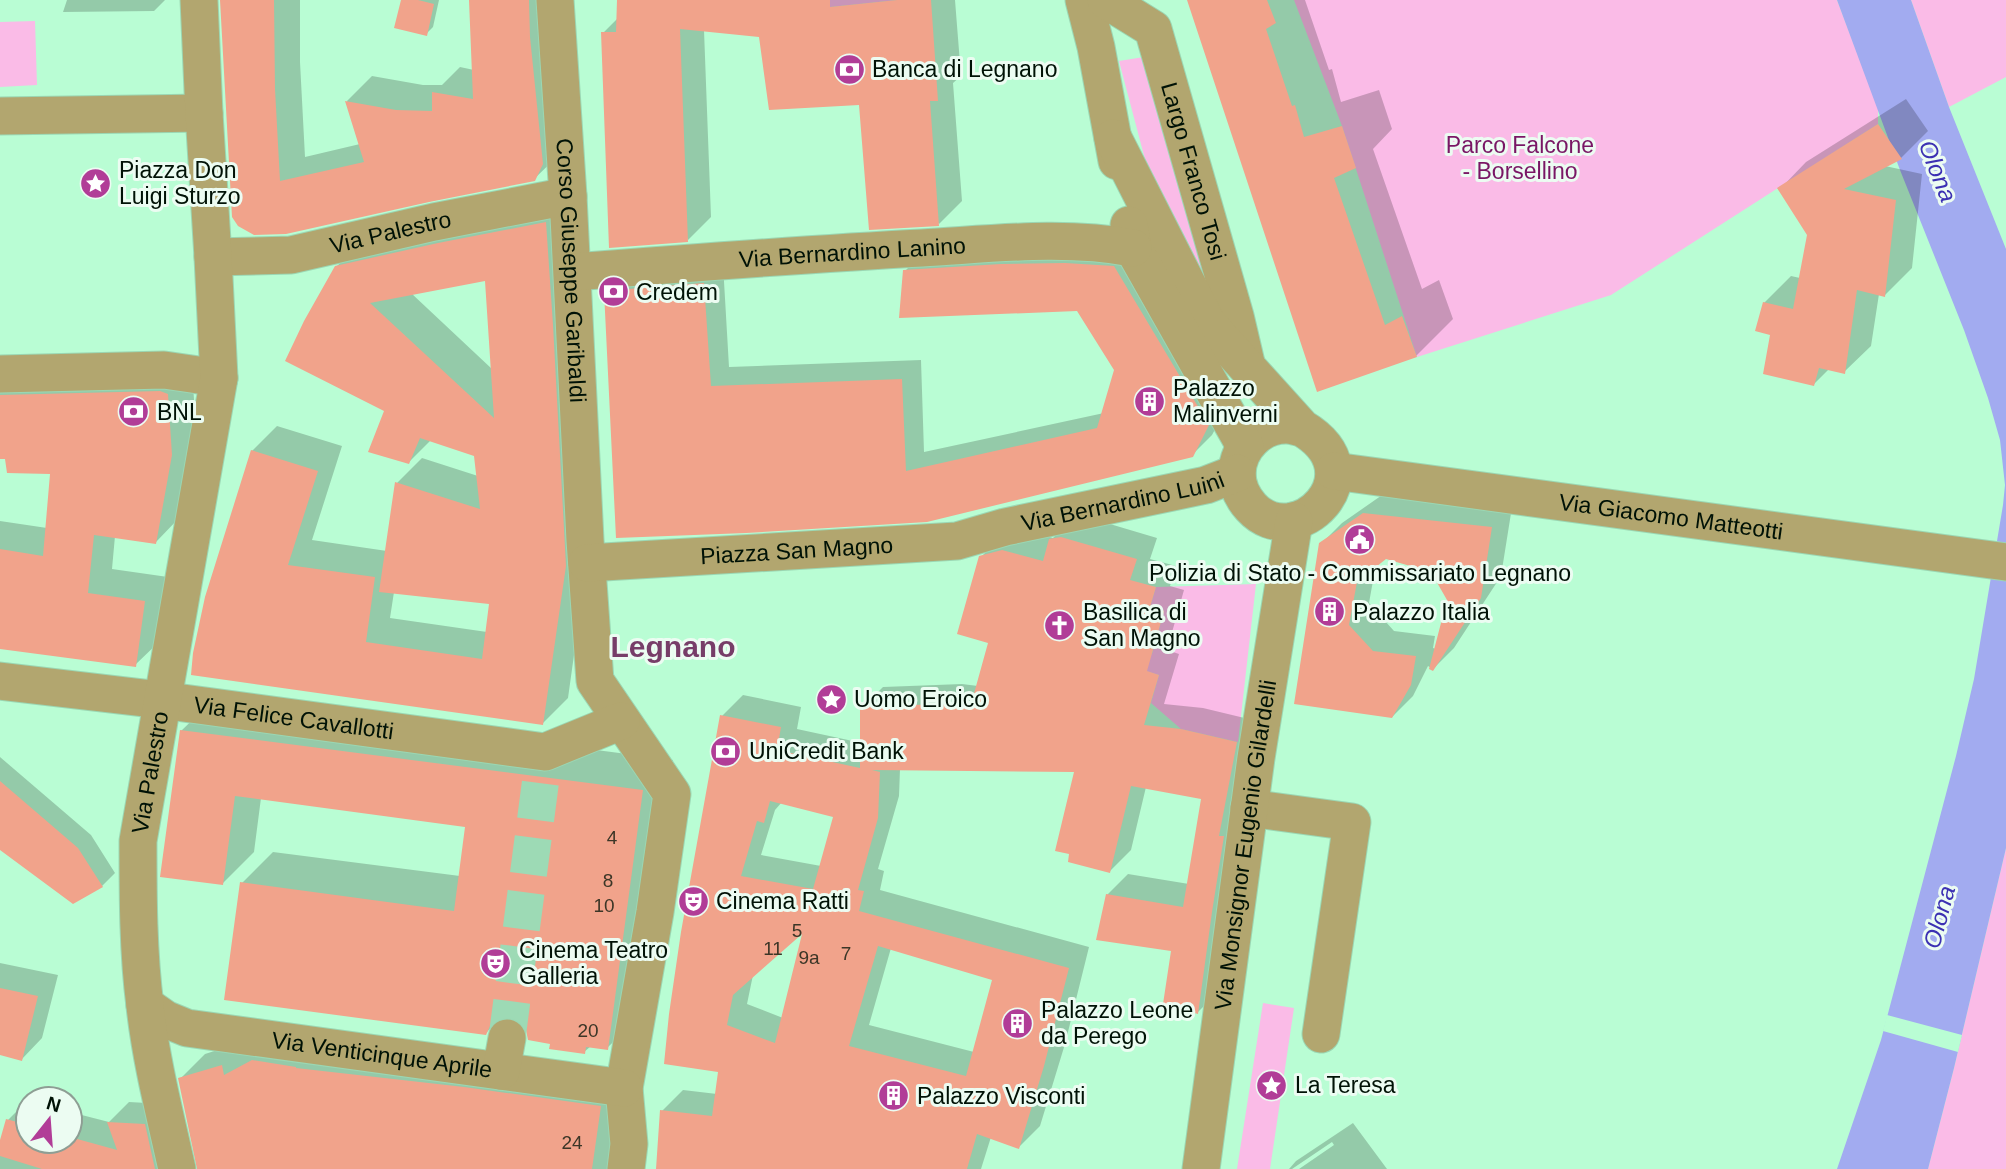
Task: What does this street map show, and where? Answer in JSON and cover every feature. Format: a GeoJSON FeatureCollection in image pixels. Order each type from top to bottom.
{"type":"FeatureCollection","features":[{"type":"Feature","properties":{"kind":"street"},"geometry":{"type":"LineString","coordinates":[[0,374],[164,370],[219,378],[200,0]]}},
{"type":"Feature","properties":{"kind":"street","name":"Corso Giuseppe Garibaldi"},"geometry":{"type":"LineString","coordinates":[[555,0],[573,272],[586,551]]}},
{"type":"Feature","properties":{"kind":"street","name":"Largo Franco Tosi"},"geometry":{"type":"LineString","coordinates":[[1084,0],[1096,47],[1133,248],[1241,460],[1239,487],[1245,500],[1254,511],[1266,518],[1294,521]]}},
{"type":"Feature","properties":{"kind":"street","name":"Largo Franco Tosi"},"geometry":{"type":"LineString","coordinates":[[1106,0],[1153,29],[1248,368]]}},
{"type":"Feature","properties":{"kind":"street"},"geometry":{"type":"LineString","coordinates":[[0,116],[204,113]]}},
{"type":"Feature","properties":{"kind":"street","name":"Largo Franco Tosi"},"geometry":{"type":"LineString","coordinates":[[1113,138],[1207,323],[1302,428],[1315,436],[1326,448],[1334,471]]}},
{"type":"Feature","properties":{"kind":"street","name":"Via Palestro"},"geometry":{"type":"LineString","coordinates":[[213,257],[291,255],[434,222],[568,196]]}},
{"type":"Feature","properties":{"kind":"street","name":"Via Bernardino Lanino"},"geometry":{"type":"LineString","coordinates":[[573,272],[976,244],[1102,242],[1133,248]]}},
{"type":"Feature","properties":{"kind":"street","name":"Via Palestro"},"geometry":{"type":"LineString","coordinates":[[177,1169],[145,1005],[138,912],[138,841],[219,378]]}},
{"type":"Feature","properties":{"kind":"street"},"geometry":{"type":"LineString","coordinates":[[1241,460],[1256,435],[1286,425],[1302,428]]}},
{"type":"Feature","properties":{"kind":"street","name":"Via Bernardino Luini"},"geometry":{"type":"LineString","coordinates":[[1006,527],[1206,485],[1241,460]]}},
{"type":"Feature","properties":{"kind":"street"},"geometry":{"type":"LineString","coordinates":[[1294,521],[1319,509],[1327,498],[1334,471]]}},
{"type":"Feature","properties":{"kind":"street","name":"Via Giacomo Matteotti"},"geometry":{"type":"LineString","coordinates":[[1334,471],[1992,560]]}},
{"type":"Feature","properties":{"kind":"street","name":"Via Monsignor Eugenio Gilardelli"},"geometry":{"type":"LineString","coordinates":[[1201,1169],[1249,808],[1294,521]]}},
{"type":"Feature","properties":{"kind":"street","name":"Piazza San Magno"},"geometry":{"type":"LineString","coordinates":[[586,551],[957,541],[1006,527]]}},
{"type":"Feature","properties":{"kind":"street"},"geometry":{"type":"LineString","coordinates":[[586,551],[595,681],[672,794],[655,912],[624,1088],[629,1144],[626,1169]]}},
{"type":"Feature","properties":{"kind":"street","name":"Via Felice Cavallotti"},"geometry":{"type":"LineString","coordinates":[[0,681],[161,700],[543,765],[621,721]]}},
{"type":"Feature","properties":{"kind":"street"},"geometry":{"type":"LineString","coordinates":[[1249,808],[1352,822],[1321,1034]]}},
{"type":"Feature","properties":{"kind":"street","name":"Via Venticinque Aprile"},"geometry":{"type":"LineString","coordinates":[[145,1005],[165,1019],[187,1028],[504,1054],[624,1088]]}},
{"type":"Feature","properties":{"kind":"green space"},"geometry":{"type":"Polygon","coordinates":[[[830,0],[897,0],[830,7],[830,0]]]}},
{"type":"Feature","properties":{"kind":"green space","name":"Parco Falcone - Borsellino"},"geometry":{"type":"Polygon","coordinates":[[[1294,0],[1837,0],[1878,108],[1878,124],[1611,295],[1417,357],[1342,126],[1294,0]]]}},
{"type":"Feature","properties":{"kind":"green space"},"geometry":{"type":"Polygon","coordinates":[[[1911,0],[2006,0],[2006,77],[1949,107],[1911,0]]]}},
{"type":"Feature","properties":{"kind":"green space"},"geometry":{"type":"Polygon","coordinates":[[[35,21],[37,85],[0,87],[0,22],[35,21]]]}},
{"type":"Feature","properties":{"kind":"green space"},"geometry":{"type":"Polygon","coordinates":[[[1150,56],[1222,319],[1151,182],[1119,61],[1150,56]]]}},
{"type":"Feature","properties":{"kind":"green space"},"geometry":{"type":"Polygon","coordinates":[[[1256,584],[1238,742],[1181,729],[1151,703],[1159,675],[1132,667],[1152,654],[1164,611],[1150,607],[1156,587],[1256,584]]]}},
{"type":"Feature","properties":{"kind":"green space"},"geometry":{"type":"Polygon","coordinates":[[[2006,848],[2006,1169],[1928,1169],[1954,1068],[2006,848]]]}},
{"type":"Feature","properties":{"kind":"green space"},"geometry":{"type":"Polygon","coordinates":[[[1263,1003],[1294,1008],[1270,1169],[1237,1169],[1263,1003]]]}},
{"type":"Feature","properties":{"kind":"water","name":"Olona"},"geometry":{"type":"Polygon","coordinates":[[[1837,0],[1911,0],[1949,107],[2006,249],[2006,848],[1928,1169],[1837,1169],[1881,1040],[1956,756],[1974,679],[2005,485],[2000,440],[1988,398],[1837,0]]]}},
{"type":"Feature","properties":{"kind":"pier"},"geometry":{"type":"Polygon","coordinates":[[[1887,1015],[1962,1035],[1958,1052],[1883,1031],[1887,1015]]]}},
{"type":"Feature","properties":{"kind":"building"},"geometry":{"type":"Polygon","coordinates":[[[220,0],[274,0],[280,181],[364,162],[345,101],[396,110],[432,111],[432,92],[473,99],[469,0],[529,0],[530,37],[543,164],[535,181],[286,234],[254,235],[238,226],[232,217],[220,0]]]}},
{"type":"Feature","properties":{"kind":"building"},"geometry":{"type":"Polygon","coordinates":[[[401,0],[434,4],[427,36],[394,28],[401,0]]]}},
{"type":"Feature","properties":{"kind":"building"},"geometry":{"type":"Polygon","coordinates":[[[617,0],[830,0],[830,7],[897,0],[931,0],[938,101],[930,101],[939,226],[869,230],[859,105],[769,110],[759,37],[680,29],[688,242],[609,248],[601,32],[616,32],[617,0]]]}},
{"type":"Feature","properties":{"kind":"building"},"geometry":{"type":"Polygon","coordinates":[[[1187,0],[1267,0],[1276,23],[1266,29],[1292,106],[1295,105],[1304,137],[1342,126],[1356,168],[1334,178],[1385,325],[1402,316],[1417,357],[1317,392],[1187,0]]]}},
{"type":"Feature","properties":{"kind":"building"},"geometry":{"type":"Polygon","coordinates":[[[1878,124],[1902,159],[1844,189],[1896,200],[1885,297],[1857,290],[1845,374],[1819,368],[1814,386],[1763,374],[1770,335],[1755,331],[1763,302],[1793,309],[1807,235],[1777,188],[1878,124]]]}},
{"type":"Feature","properties":{"kind":"building"},"geometry":{"type":"Polygon","coordinates":[[[546,222],[566,566],[543,725],[191,675],[205,597],[251,450],[318,471],[288,565],[375,577],[366,642],[482,659],[489,604],[379,592],[395,482],[480,509],[474,456],[420,438],[409,464],[368,452],[384,411],[285,361],[335,266],[546,222]],[[485,281],[370,303],[494,418],[485,281]]]}},
{"type":"Feature","properties":{"kind":"building"},"geometry":{"type":"Polygon","coordinates":[[[1065,263],[1114,266],[1209,425],[1193,457],[927,522],[616,538],[604,291],[704,283],[711,386],[902,379],[906,471],[1097,428],[1114,370],[1077,311],[899,318],[903,270],[1065,263]]]}},
{"type":"Feature","properties":{"kind":"building"},"geometry":{"type":"Polygon","coordinates":[[[160,391],[168,394],[172,455],[156,544],[94,535],[88,593],[145,601],[136,667],[0,649],[0,549],[43,556],[50,474],[7,473],[5,459],[0,459],[0,395],[160,391]]]}},
{"type":"Feature","properties":{"kind":"building","name":"Palazzo Italia"},"geometry":{"type":"Polygon","coordinates":[[[1363,513],[1492,527],[1481,598],[1433,671],[1429,669],[1447,600],[1431,572],[1386,559],[1357,582],[1349,625],[1373,651],[1416,656],[1411,685],[1392,718],[1294,704],[1319,543],[1363,513]]]}},
{"type":"Feature","properties":{"kind":"building"},"geometry":{"type":"Polygon","coordinates":[[[1061,537],[1137,559],[1130,580],[1156,587],[1150,607],[1164,611],[1147,671],[1159,675],[1144,725],[1181,729],[1237,742],[1219,836],[1224,836],[1198,1014],[1163,1004],[1171,951],[1096,940],[1106,894],[1183,907],[1201,799],[1131,786],[1110,873],[1068,862],[1069,854],[1055,851],[1074,772],[872,770],[880,772],[878,818],[858,890],[864,891],[859,911],[1069,968],[1019,1149],[977,1134],[967,1169],[656,1169],[660,1110],[712,1116],[718,1072],[664,1064],[681,932],[720,715],[781,727],[777,750],[860,768],[860,707],[940,704],[970,708],[988,643],[957,634],[979,556],[1002,550],[1043,561],[1049,539],[1061,537]],[[770,801],[764,823],[757,821],[741,876],[813,889],[833,817],[770,801]],[[802,934],[733,995],[727,1025],[775,1043],[802,934]],[[878,946],[849,1046],[966,1076],[992,980],[878,946]]]}},
{"type":"Feature","properties":{"kind":"building"},"geometry":{"type":"Polygon","coordinates":[[[180,730],[643,790],[608,1050],[586,1047],[585,1054],[549,1049],[550,1044],[528,1040],[521,1022],[510,1017],[491,1024],[486,1035],[224,1000],[240,882],[454,911],[465,827],[235,796],[223,885],[160,877],[180,730]]]}},
{"type":"Feature","properties":{"kind":"building"},"geometry":{"type":"Polygon","coordinates":[[[0,781],[78,848],[103,887],[73,904],[0,850],[0,781]]]}},
{"type":"Feature","properties":{"kind":"building"},"geometry":{"type":"Polygon","coordinates":[[[0,988],[38,996],[22,1061],[0,1055],[0,988]]]}},
{"type":"Feature","properties":{"kind":"building"},"geometry":{"type":"Polygon","coordinates":[[[252,1060],[296,1068],[601,1106],[592,1169],[197,1169],[178,1078],[222,1065],[224,1075],[252,1060]]]}},
{"type":"Feature","properties":{"kind":"building"},"geometry":{"type":"Polygon","coordinates":[[[6,1119],[14,1121],[14,1155],[84,1155],[84,1141],[117,1150],[107,1122],[145,1124],[155,1169],[42,1169],[0,1156],[0,1140],[6,1119]]]}},
{"type":"Feature","properties":{"kind":"tunnel"},"geometry":{"type":"LineString","coordinates":[[507,1038],[541,778]]}},
{"type":"Feature","properties":{"kind":"place","name":"Banca di Legnano"},"geometry":{"type":"Point","coordinates":[849,69]}},
{"type":"Feature","properties":{"kind":"place","name":"Piazza Don Luigi Sturzo"},"geometry":{"type":"Point","coordinates":[96,183]}},
{"type":"Feature","properties":{"kind":"place","name":"Credem"},"geometry":{"type":"Point","coordinates":[613,292]}},
{"type":"Feature","properties":{"kind":"place","name":"Palazzo Malinverni"},"geometry":{"type":"Point","coordinates":[1150,401]}},
{"type":"Feature","properties":{"kind":"place","name":"BNL"},"geometry":{"type":"Point","coordinates":[134,412]}},
{"type":"Feature","properties":{"kind":"place","name":"Polizia di Stato - Commissariato Legnano"},"geometry":{"type":"Point","coordinates":[1360,539]}},
{"type":"Feature","properties":{"kind":"place","name":"Palazzo Italia"},"geometry":{"type":"Point","coordinates":[1330,612]}},
{"type":"Feature","properties":{"kind":"place","name":"Basilica di San Magno"},"geometry":{"type":"Point","coordinates":[1060,625]}},
{"type":"Feature","properties":{"kind":"place","name":"Uomo Eroico"},"geometry":{"type":"Point","coordinates":[831,699]}},
{"type":"Feature","properties":{"kind":"place","name":"UniCredit Bank"},"geometry":{"type":"Point","coordinates":[726,751]}},
{"type":"Feature","properties":{"kind":"place","name":"Cinema Ratti"},"geometry":{"type":"Point","coordinates":[693,901]}},
{"type":"Feature","properties":{"kind":"place","name":"Cinema Teatro Galleria"},"geometry":{"type":"Point","coordinates":[496,963]}},
{"type":"Feature","properties":{"kind":"place","name":"Palazzo Leone da Perego"},"geometry":{"type":"Point","coordinates":[1018,1023]}},
{"type":"Feature","properties":{"kind":"place","name":"La Teresa"},"geometry":{"type":"Point","coordinates":[1272,1085]}},
{"type":"Feature","properties":{"kind":"place","name":"Palazzo Visconti"},"geometry":{"type":"Point","coordinates":[894,1096]}},
{"type":"Feature","properties":{"kind":"district","name":"Legnano"},"geometry":{"type":"Point","coordinates":[673,646]}}]}
